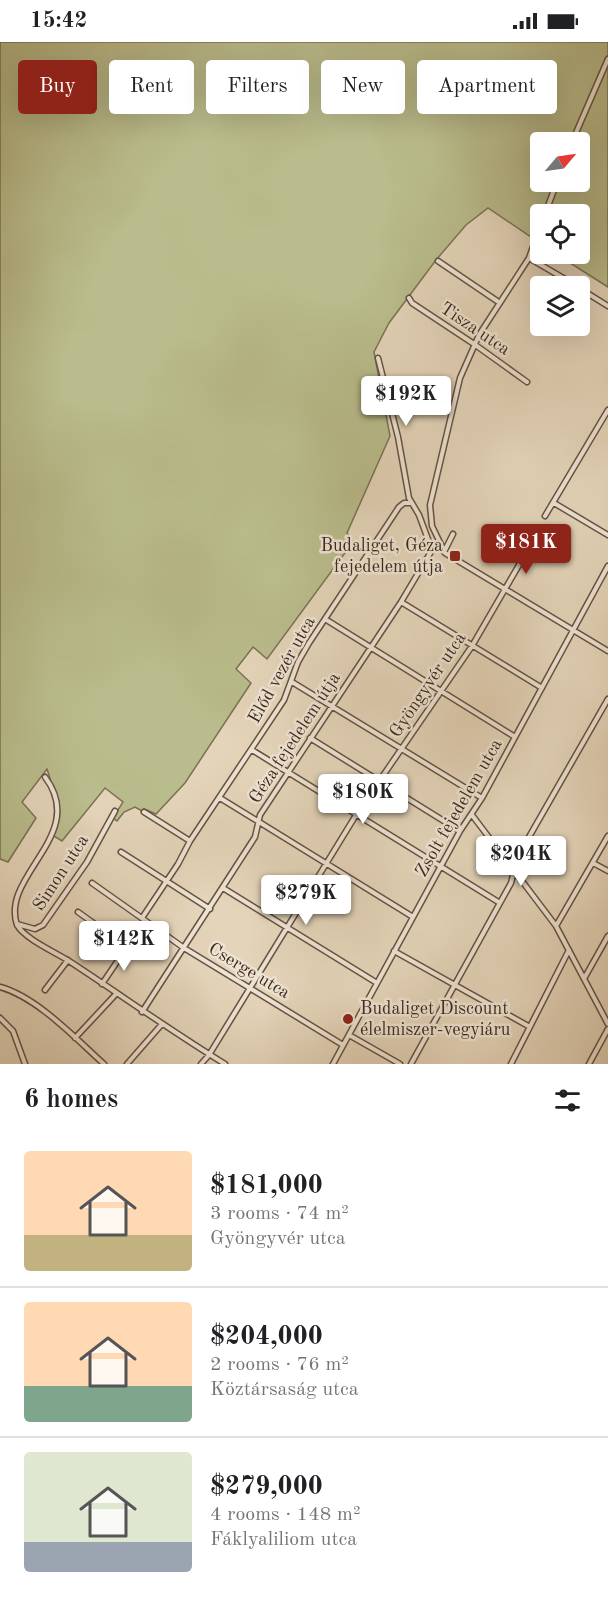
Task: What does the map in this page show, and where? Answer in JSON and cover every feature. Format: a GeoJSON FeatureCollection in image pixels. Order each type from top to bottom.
{"type":"FeatureCollection","features":[{"type":"Feature","properties":{"kind":"street"},"geometry":{"type":"LineString","coordinates":[[576,132],[608,59]]}},
{"type":"Feature","properties":{"kind":"street"},"geometry":{"type":"LineString","coordinates":[[559,276],[529,258],[474,344],[460,378],[430,505],[432,526],[444,552],[608,651]]}},
{"type":"Feature","properties":{"kind":"street"},"geometry":{"type":"LineString","coordinates":[[438,261],[500,303]]}},
{"type":"Feature","properties":{"kind":"street"},"geometry":{"type":"LineString","coordinates":[[590,295],[608,306]]}},
{"type":"Feature","properties":{"kind":"street","name":"Tisza utca"},"geometry":{"type":"LineString","coordinates":[[409,298],[412,303],[527,382]]}},
{"type":"Feature","properties":{"kind":"street"},"geometry":{"type":"LineString","coordinates":[[378,357],[398,437],[411,503],[419,515],[432,550],[441,547]]}},
{"type":"Feature","properties":{"kind":"street"},"geometry":{"type":"LineString","coordinates":[[545,516],[608,410]]}},
{"type":"Feature","properties":{"kind":"street","name":"Előd vezér utca"},"geometry":{"type":"LineString","coordinates":[[142,918],[190,841],[284,700],[298,663],[325,619],[399,507],[404,503],[411,503]]}},
{"type":"Feature","properties":{"kind":"street"},"geometry":{"type":"LineString","coordinates":[[554,503],[608,535]]}},
{"type":"Feature","properties":{"kind":"street"},"geometry":{"type":"LineString","coordinates":[[444,552],[453,534]]}},
{"type":"Feature","properties":{"kind":"street","name":"Gyöngyvér utca"},"geometry":{"type":"LineString","coordinates":[[201,1064],[209,1055],[356,815],[472,646],[530,546],[534,545]]}},
{"type":"Feature","properties":{"kind":"street","name":"Géza fejedelem útja"},"geometry":{"type":"LineString","coordinates":[[142,1012],[255,837],[260,815],[401,602],[432,550]]}},
{"type":"Feature","properties":{"kind":"street","name":"Zsolt fejedelem utca"},"geometry":{"type":"LineString","coordinates":[[333,1064],[440,866],[482,798],[608,566]]}},
{"type":"Feature","properties":{"kind":"street"},"geometry":{"type":"LineString","coordinates":[[401,602],[542,688]]}},
{"type":"Feature","properties":{"kind":"street"},"geometry":{"type":"LineString","coordinates":[[325,619],[515,737]]}},
{"type":"Feature","properties":{"kind":"street"},"geometry":{"type":"LineString","coordinates":[[292,682],[482,798]]}},
{"type":"Feature","properties":{"kind":"street"},"geometry":{"type":"LineString","coordinates":[[411,1064],[511,883],[512,867],[608,699]]}},
{"type":"Feature","properties":{"kind":"street"},"geometry":{"type":"LineString","coordinates":[[310,738],[460,831]]}},
{"type":"Feature","properties":{"kind":"street"},"geometry":{"type":"LineString","coordinates":[[252,750],[500,903]]}},
{"type":"Feature","properties":{"kind":"street"},"geometry":{"type":"LineString","coordinates":[[45,777],[54,789],[56,815],[49,838],[15,887],[12,905],[16,924],[26,934],[69,960],[142,1012],[225,1064]]}},
{"type":"Feature","properties":{"kind":"street"},"geometry":{"type":"LineString","coordinates":[[220,798],[413,917]]}},
{"type":"Feature","properties":{"kind":"street","name":"Simon utca"},"geometry":{"type":"LineString","coordinates":[[16,924],[35,929],[43,925],[87,862],[115,811]]}},
{"type":"Feature","properties":{"kind":"street"},"geometry":{"type":"LineString","coordinates":[[144,812],[190,841]]}},
{"type":"Feature","properties":{"kind":"street"},"geometry":{"type":"LineString","coordinates":[[472,815],[556,926],[608,1027],[589,1064]]}},
{"type":"Feature","properties":{"kind":"street"},"geometry":{"type":"LineString","coordinates":[[556,926],[608,836]]}},
{"type":"Feature","properties":{"kind":"street"},"geometry":{"type":"LineString","coordinates":[[121,852],[210,909]]}},
{"type":"Feature","properties":{"kind":"street"},"geometry":{"type":"LineString","coordinates":[[593,862],[608,871]]}},
{"type":"Feature","properties":{"kind":"street","name":"Cserge utca"},"geometry":{"type":"LineString","coordinates":[[92,883],[184,948],[343,1045]]}},
{"type":"Feature","properties":{"kind":"street"},"geometry":{"type":"LineString","coordinates":[[223,888],[377,983]]}},
{"type":"Feature","properties":{"kind":"street"},"geometry":{"type":"LineString","coordinates":[[78,912],[127,947],[102,984]]}},
{"type":"Feature","properties":{"kind":"street"},"geometry":{"type":"LineString","coordinates":[[584,978],[608,936]]}},
{"type":"Feature","properties":{"kind":"street"},"geometry":{"type":"LineString","coordinates":[[511,1064],[569,950]]}},
{"type":"Feature","properties":{"kind":"street"},"geometry":{"type":"LineString","coordinates":[[394,951],[530,1027]]}},
{"type":"Feature","properties":{"kind":"street"},"geometry":{"type":"LineString","coordinates":[[45,990],[69,960]]}},
{"type":"Feature","properties":{"kind":"street"},"geometry":{"type":"LineString","coordinates":[[0,987],[14,991],[29,1000],[104,1064]]}},
{"type":"Feature","properties":{"kind":"street"},"geometry":{"type":"LineString","coordinates":[[75,1038],[116,994]]}},
{"type":"Feature","properties":{"kind":"street"},"geometry":{"type":"LineString","coordinates":[[0,1018],[13,1031],[25,1064]]}},
{"type":"Feature","properties":{"kind":"street"},"geometry":{"type":"LineString","coordinates":[[127,1064],[162,1024]]}},
{"type":"Feature","properties":{"kind":"street"},"geometry":{"type":"LineString","coordinates":[[349,1035],[400,1064]]}},
{"type":"Feature","properties":{"kind":"green space"},"geometry":{"type":"Polygon","coordinates":[[[0,42],[608,42],[608,287],[572,264],[590,264],[590,204],[530,204],[530,236],[488,208],[466,225],[436,260],[389,323],[374,352],[390,436],[347,533],[353,542],[267,659],[253,647],[236,669],[251,683],[185,783],[156,814],[135,807],[124,812],[117,821],[113,818],[123,802],[105,788],[62,841],[52,835],[54,802],[47,769],[22,802],[36,818],[8,862],[0,859],[0,42]]]}},
{"type":"Feature","properties":{"kind":"place","name":"Budaliget, Géza fejedelem útja"},"geometry":{"type":"Point","coordinates":[455,556]}},
{"type":"Feature","properties":{"kind":"place","name":"Budaliget Discount élelmiszer-vegyiáru"},"geometry":{"type":"Point","coordinates":[348,1019]}}]}
